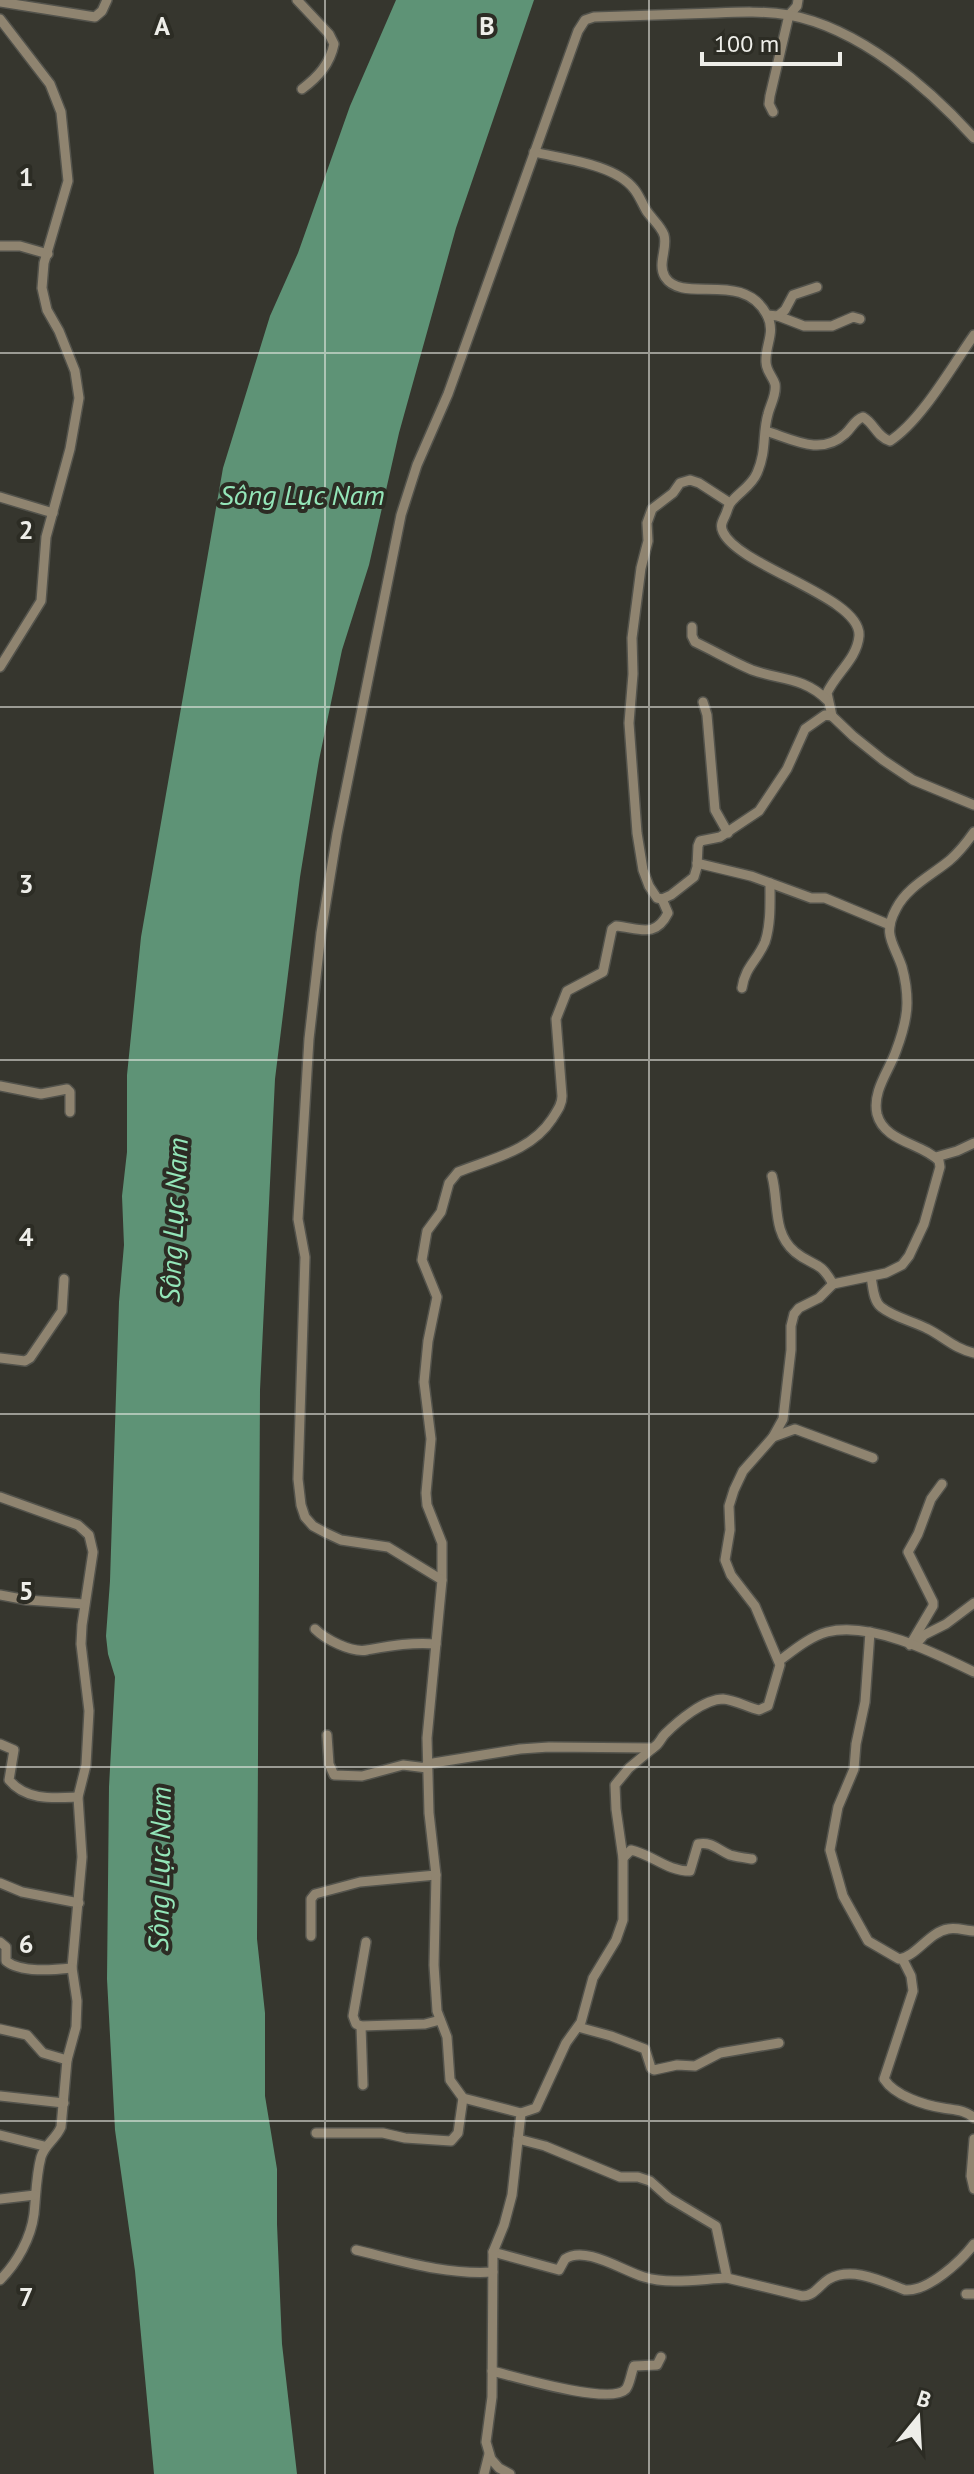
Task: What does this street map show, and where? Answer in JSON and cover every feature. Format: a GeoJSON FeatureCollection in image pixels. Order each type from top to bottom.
{"type":"FeatureCollection","features":[{"type":"Feature","properties":{"kind":"street"},"geometry":{"type":"LineString","coordinates":[[0,2],[95,17],[107,0]]}},
{"type":"Feature","properties":{"kind":"street"},"geometry":{"type":"LineString","coordinates":[[297,0],[329,34],[334,44],[328,62],[315,79],[302,89]]}},
{"type":"Feature","properties":{"kind":"street"},"geometry":{"type":"LineString","coordinates":[[773,112],[769,104],[770,96],[789,15],[798,0]]}},
{"type":"Feature","properties":{"kind":"street"},"geometry":{"type":"LineString","coordinates":[[442,1580],[388,1547],[341,1540],[313,1526],[305,1517],[298,1479],[305,1257],[298,1219],[309,1039],[321,933],[337,834],[387,575],[409,488],[448,394],[578,31],[585,20],[594,17],[716,13],[789,15],[821,24],[898,68],[937,99],[974,138]]}},
{"type":"Feature","properties":{"kind":"street"},"geometry":{"type":"LineString","coordinates":[[0,19],[50,84],[61,112],[68,181],[42,278],[44,299],[75,371],[79,398],[70,449],[46,537],[41,601],[0,667]]}},
{"type":"Feature","properties":{"kind":"street"},"geometry":{"type":"LineString","coordinates":[[534,152],[614,171],[632,186],[664,235],[662,271],[668,281],[691,289],[739,292],[772,315],[804,326],[832,326],[853,317],[860,319]]}},
{"type":"Feature","properties":{"kind":"street"},"geometry":{"type":"LineString","coordinates":[[0,246],[20,246],[48,254]]}},
{"type":"Feature","properties":{"kind":"street"},"geometry":{"type":"LineString","coordinates":[[772,315],[785,310],[793,295],[817,287]]}},
{"type":"Feature","properties":{"kind":"street"},"geometry":{"type":"LineString","coordinates":[[772,315],[766,364],[775,390],[766,421],[765,449],[758,472],[730,503],[721,530],[726,538],[751,558],[802,582],[856,621],[859,632],[857,645],[829,688],[827,700],[832,716],[901,773],[974,805]]}},
{"type":"Feature","properties":{"kind":"street"},"geometry":{"type":"LineString","coordinates":[[766,431],[822,447],[844,436],[857,419],[863,417],[890,441],[936,390],[974,335]]}},
{"type":"Feature","properties":{"kind":"street"},"geometry":{"type":"LineString","coordinates":[[730,503],[694,480],[685,481],[652,509],[647,523],[648,541],[641,568],[632,638],[629,723],[642,863],[649,886],[657,898],[662,899],[694,877],[700,841],[728,833],[759,811],[787,769],[805,729],[825,715],[832,716]]}},
{"type":"Feature","properties":{"kind":"street"},"geometry":{"type":"LineString","coordinates":[[0,497],[53,513]]}},
{"type":"Feature","properties":{"kind":"street"},"geometry":{"type":"LineString","coordinates":[[692,627],[695,642],[747,668],[804,684],[827,700]]}},
{"type":"Feature","properties":{"kind":"street"},"geometry":{"type":"LineString","coordinates":[[703,702],[707,715],[715,810],[728,833]]}},
{"type":"Feature","properties":{"kind":"street"},"geometry":{"type":"LineString","coordinates":[[974,832],[951,859],[924,879],[895,910],[889,937],[902,967],[907,1000],[906,1018],[896,1052],[877,1096],[877,1113],[883,1126],[899,1139],[936,1157],[974,1143]]}},
{"type":"Feature","properties":{"kind":"street"},"geometry":{"type":"LineString","coordinates":[[697,863],[811,898],[833,901],[890,925]]}},
{"type":"Feature","properties":{"kind":"street"},"geometry":{"type":"LineString","coordinates":[[742,988],[744,975],[765,941],[770,913],[770,883]]}},
{"type":"Feature","properties":{"kind":"street"},"geometry":{"type":"LineString","coordinates":[[662,899],[668,913],[660,926],[650,931],[616,926],[612,929],[603,972],[567,991],[556,1019],[562,1103],[553,1118],[539,1137],[452,1177],[441,1212],[427,1231],[422,1260],[437,1297],[424,1382],[431,1439],[426,1493],[427,1505],[442,1543],[442,1580],[428,1719],[427,1766],[436,1875],[434,1965],[437,2011],[450,2052],[450,2080],[463,2098],[521,2113],[536,2108],[566,2043],[578,2027],[593,1978],[616,1939],[623,1920],[623,1858],[615,1785],[684,1717],[713,1700],[730,1700],[753,1709],[768,1706],[774,1692],[779,1661],[755,1606],[731,1575],[725,1560],[730,1530],[729,1506],[743,1471],[773,1437],[783,1419],[792,1320],[799,1308],[819,1298],[833,1284],[898,1268],[909,1256],[924,1224],[940,1167],[936,1157]]}},
{"type":"Feature","properties":{"kind":"street"},"geometry":{"type":"LineString","coordinates":[[0,1086],[41,1094],[67,1089],[70,1092],[70,1112]]}},
{"type":"Feature","properties":{"kind":"street"},"geometry":{"type":"LineString","coordinates":[[772,1176],[776,1215],[782,1234],[795,1252],[820,1266],[833,1284]]}},
{"type":"Feature","properties":{"kind":"street"},"geometry":{"type":"LineString","coordinates":[[871,1277],[878,1304],[882,1308],[907,1322],[927,1328],[957,1348],[974,1353]]}},
{"type":"Feature","properties":{"kind":"street"},"geometry":{"type":"LineString","coordinates":[[0,1358],[25,1361],[30,1358],[62,1311],[64,1279]]}},
{"type":"Feature","properties":{"kind":"street"},"geometry":{"type":"LineString","coordinates":[[773,1437],[795,1429],[873,1458]]}},
{"type":"Feature","properties":{"kind":"street"},"geometry":{"type":"LineString","coordinates":[[913,1645],[933,1602],[908,1552],[931,1499],[942,1484]]}},
{"type":"Feature","properties":{"kind":"street"},"geometry":{"type":"LineString","coordinates":[[0,1497],[78,1525],[89,1535],[93,1552],[81,1644],[89,1711],[86,1765],[78,1797],[82,1857],[72,1968],[77,2001],[76,2027],[67,2060],[58,2134],[44,2146],[32,2229],[28,2240],[0,2280]]}},
{"type":"Feature","properties":{"kind":"street"},"geometry":{"type":"LineString","coordinates":[[0,1595],[84,1604]]}},
{"type":"Feature","properties":{"kind":"street"},"geometry":{"type":"LineString","coordinates":[[913,1645],[974,1603]]}},
{"type":"Feature","properties":{"kind":"street"},"geometry":{"type":"LineString","coordinates":[[315,1629],[324,1637],[363,1651],[396,1644],[436,1644]]}},
{"type":"Feature","properties":{"kind":"street"},"geometry":{"type":"LineString","coordinates":[[779,1661],[811,1638],[853,1629],[913,1645],[974,1672]]}},
{"type":"Feature","properties":{"kind":"street"},"geometry":{"type":"LineString","coordinates":[[870,1632],[866,1693],[854,1769],[838,1807],[830,1850],[843,1896],[868,1941],[903,1960],[911,1976],[913,1991],[886,2071],[886,2083],[907,2097],[966,2112],[974,2118]]}},
{"type":"Feature","properties":{"kind":"street"},"geometry":{"type":"LineString","coordinates":[[327,1735],[329,1764],[334,1775],[362,1776],[403,1765],[427,1766],[520,1749],[581,1746],[653,1748]]}},
{"type":"Feature","properties":{"kind":"street"},"geometry":{"type":"LineString","coordinates":[[0,1744],[14,1750],[9,1780],[18,1789],[49,1799],[78,1797]]}},
{"type":"Feature","properties":{"kind":"street"},"geometry":{"type":"LineString","coordinates":[[623,1858],[631,1850],[645,1853],[671,1868],[690,1871],[698,1844],[702,1842],[752,1859]]}},
{"type":"Feature","properties":{"kind":"street"},"geometry":{"type":"LineString","coordinates":[[311,1936],[311,1899],[315,1894],[360,1882],[436,1875]]}},
{"type":"Feature","properties":{"kind":"street"},"geometry":{"type":"LineString","coordinates":[[0,1883],[22,1892],[79,1903]]}},
{"type":"Feature","properties":{"kind":"street"},"geometry":{"type":"LineString","coordinates":[[903,1960],[947,1929],[974,1931]]}},
{"type":"Feature","properties":{"kind":"street"},"geometry":{"type":"LineString","coordinates":[[0,1942],[6,1947],[6,1961],[13,1966],[47,1970],[72,1968]]}},
{"type":"Feature","properties":{"kind":"street"},"geometry":{"type":"LineString","coordinates":[[366,1942],[353,2016],[356,2024],[425,2024],[440,2020]]}},
{"type":"Feature","properties":{"kind":"street"},"geometry":{"type":"LineString","coordinates":[[361,2026],[363,2085]]}},
{"type":"Feature","properties":{"kind":"street"},"geometry":{"type":"LineString","coordinates":[[578,2027],[645,2049],[654,2070],[677,2065],[695,2066],[720,2053],[779,2043]]}},
{"type":"Feature","properties":{"kind":"street"},"geometry":{"type":"LineString","coordinates":[[0,2029],[27,2035],[43,2053],[67,2060]]}},
{"type":"Feature","properties":{"kind":"street"},"geometry":{"type":"LineString","coordinates":[[0,2096],[64,2103]]}},
{"type":"Feature","properties":{"kind":"street"},"geometry":{"type":"LineString","coordinates":[[316,2133],[383,2133],[451,2141],[458,2133],[463,2098]]}},
{"type":"Feature","properties":{"kind":"street"},"geometry":{"type":"LineString","coordinates":[[510,2474],[499,2468],[489,2454],[486,2442],[492,2397],[493,2252],[512,2195],[521,2113]]}},
{"type":"Feature","properties":{"kind":"street"},"geometry":{"type":"LineString","coordinates":[[0,2135],[44,2146]]}},
{"type":"Feature","properties":{"kind":"street"},"geometry":{"type":"LineString","coordinates":[[518,2139],[545,2146],[620,2177],[650,2181],[669,2198],[711,2221],[716,2226],[727,2278]]}},
{"type":"Feature","properties":{"kind":"street"},"geometry":{"type":"LineString","coordinates":[[974,2139],[971,2176],[974,2189]]}},
{"type":"Feature","properties":{"kind":"street"},"geometry":{"type":"LineString","coordinates":[[0,2199],[35,2195]]}},
{"type":"Feature","properties":{"kind":"street"},"geometry":{"type":"LineString","coordinates":[[493,2252],[559,2270],[565,2259],[575,2255],[611,2263],[644,2278],[727,2278],[808,2296],[828,2279],[851,2274],[915,2290],[961,2261],[974,2244]]}},
{"type":"Feature","properties":{"kind":"street"},"geometry":{"type":"LineString","coordinates":[[356,2250],[441,2270],[493,2272]]}},
{"type":"Feature","properties":{"kind":"street"},"geometry":{"type":"LineString","coordinates":[[492,2371],[578,2392],[610,2395],[626,2389],[634,2366],[654,2366],[661,2357]]}},
{"type":"Feature","properties":{"kind":"street"},"geometry":{"type":"LineString","coordinates":[[484,2474],[489,2454]]}},
{"type":"Feature","properties":{"kind":"water","name":"Sông Lục Nam"},"geometry":{"type":"Polygon","coordinates":[[[396,0],[534,0],[456,228],[399,433],[369,565],[342,650],[319,760],[300,877],[275,1079],[260,1390],[257,1939],[265,2013],[265,2096],[277,2169],[282,2344],[297,2474],[154,2474],[135,2271],[115,2130],[107,1979],[109,1787],[115,1677],[106,1636],[124,1245],[122,1196],[127,1152],[127,1075],[141,937],[223,468],[270,316],[298,253],[350,106],[396,0]]]}}]}
